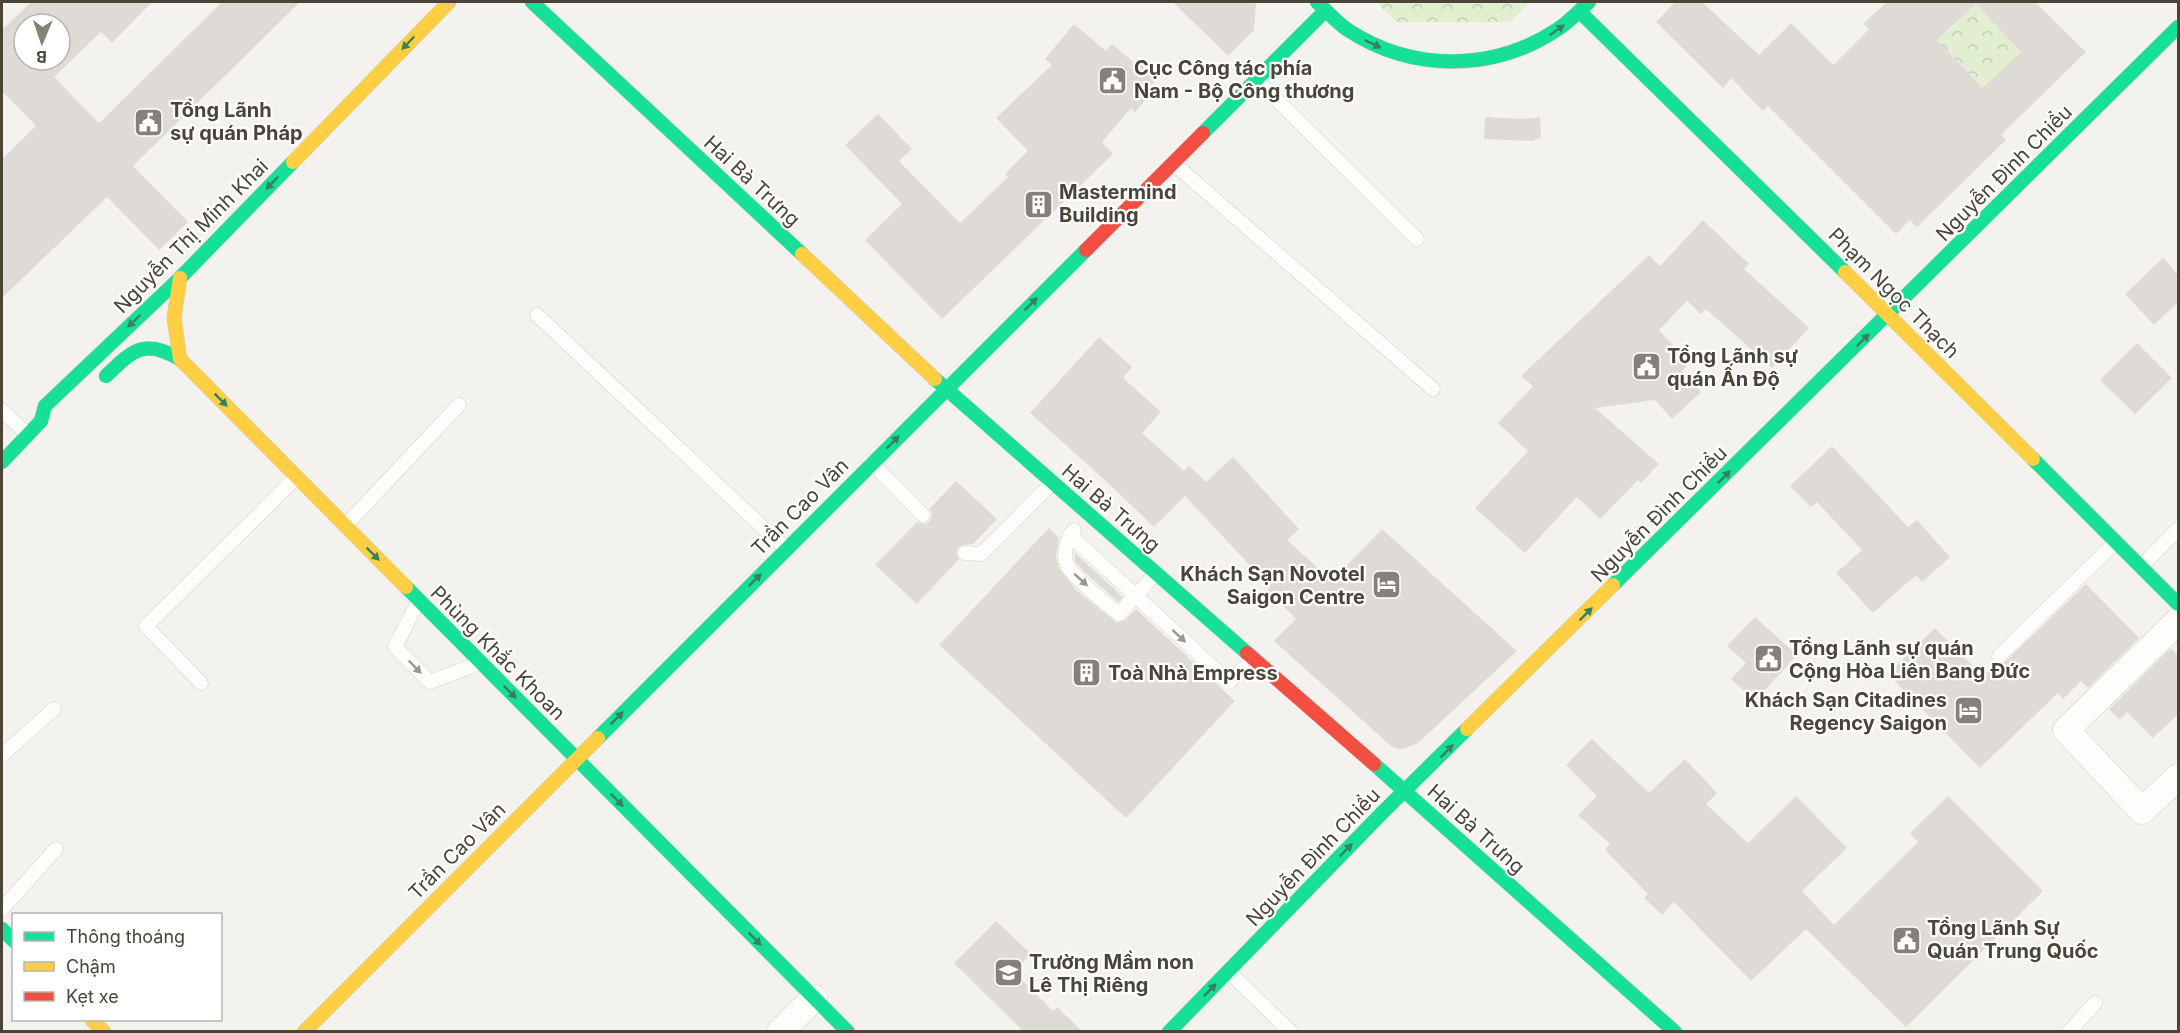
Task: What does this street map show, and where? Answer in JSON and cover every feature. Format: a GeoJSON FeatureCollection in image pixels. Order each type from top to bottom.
{"type":"FeatureCollection","features":[{"type":"Feature","properties":{"kind":"main road","name":"Nguyễn Thị Minh Khai"},"geometry":{"type":"LineString","coordinates":[[2,462],[41,421],[45,406],[180,278],[449,2]]}},
{"type":"Feature","properties":{"kind":"main road","name":"Hai Bà Trưng"},"geometry":{"type":"LineString","coordinates":[[532,2],[946,389],[1675,1032]]}},
{"type":"Feature","properties":{"kind":"main road"},"geometry":{"type":"LineString","coordinates":[[1321,6],[1346,29],[1370,44],[1396,55],[1424,62],[1452,64],[1480,62],[1508,56],[1534,45],[1558,30],[1584,7]]}},
{"type":"Feature","properties":{"kind":"main road","name":"Trần Cao Vân"},"geometry":{"type":"LineString","coordinates":[[304,1032],[1256,80],[1321,6]]}},
{"type":"Feature","properties":{"kind":"main road","name":"Phạm Ngọc Thạch"},"geometry":{"type":"LineString","coordinates":[[1584,7],[2178,604]]}},
{"type":"Feature","properties":{"kind":"main road","name":"Nguyễn Đình Chiểu"},"geometry":{"type":"LineString","coordinates":[[1169,1032],[1404,791],[1889,315],[2178,27]]}},
{"type":"Feature","properties":{"kind":"main road"},"geometry":{"type":"LineString","coordinates":[[180,278],[173,317],[173,333],[180,359]]}},
{"type":"Feature","properties":{"kind":"main road"},"geometry":{"type":"LineString","coordinates":[[98,384],[134,349],[151,346],[167,350],[180,359]]}},
{"type":"Feature","properties":{"kind":"main road","name":"Phùng Khắc Khoan"},"geometry":{"type":"LineString","coordinates":[[180,359],[848,1032]]}},
{"type":"Feature","properties":{"kind":"main road"},"geometry":{"type":"LineString","coordinates":[[41,421],[59,421]]}},
{"type":"Feature","properties":{"kind":"main road"},"geometry":{"type":"LineString","coordinates":[[93,1021],[104,1032]]}},
{"type":"Feature","properties":{"kind":"street"},"geometry":{"type":"LineString","coordinates":[[2178,621],[2066,730],[2142,811],[2178,777]]}},
{"type":"Feature","properties":{"kind":"street"},"geometry":{"type":"LineString","coordinates":[[780,1032],[814,998]]}},
{"type":"Feature","properties":{"kind":"lane"},"geometry":{"type":"LineString","coordinates":[[1256,80],[1417,239]]}},
{"type":"Feature","properties":{"kind":"lane"},"geometry":{"type":"LineString","coordinates":[[1173,163],[1433,389]]}},
{"type":"Feature","properties":{"kind":"lane"},"geometry":{"type":"LineString","coordinates":[[537,315],[786,549]]}},
{"type":"Feature","properties":{"kind":"lane"},"geometry":{"type":"LineString","coordinates":[[345,526],[459,405]]}},
{"type":"Feature","properties":{"kind":"lane"},"geometry":{"type":"LineString","coordinates":[[2,410],[28,435]]}},
{"type":"Feature","properties":{"kind":"lane"},"geometry":{"type":"LineString","coordinates":[[872,463],[923,515]]}},
{"type":"Feature","properties":{"kind":"lane"},"geometry":{"type":"LineString","coordinates":[[201,683],[146,626],[297,477]]}},
{"type":"Feature","properties":{"kind":"lane"},"geometry":{"type":"LineString","coordinates":[[965,553],[981,554],[1052,483]]}},
{"type":"Feature","properties":{"kind":"lane"},"geometry":{"type":"LineString","coordinates":[[1088,514],[1070,535],[1064,556],[1067,567],[1119,615],[1155,573]]}},
{"type":"Feature","properties":{"kind":"lane"},"geometry":{"type":"LineString","coordinates":[[2141,567],[2178,529]]}},
{"type":"Feature","properties":{"kind":"lane"},"geometry":{"type":"LineString","coordinates":[[1070,535],[1229,682],[1253,659]]}},
{"type":"Feature","properties":{"kind":"lane"},"geometry":{"type":"LineString","coordinates":[[1999,656],[2116,542]]}},
{"type":"Feature","properties":{"kind":"lane"},"geometry":{"type":"LineString","coordinates":[[419,600],[396,647],[430,682],[480,663]]}},
{"type":"Feature","properties":{"kind":"lane"},"geometry":{"type":"LineString","coordinates":[[2,755],[54,710]]}},
{"type":"Feature","properties":{"kind":"lane"},"geometry":{"type":"LineString","coordinates":[[2,909],[56,849]]}},
{"type":"Feature","properties":{"kind":"lane"},"geometry":{"type":"LineString","coordinates":[[1229,972],[1291,1032]]}},
{"type":"Feature","properties":{"kind":"lane"},"geometry":{"type":"LineString","coordinates":[[2069,1032],[2095,1003]]}},
{"type":"Feature","properties":{"kind":"green space"},"geometry":{"type":"Polygon","coordinates":[[[1376,2],[1530,2],[1510,22],[1397,22],[1376,2]]]}},
{"type":"Feature","properties":{"kind":"green space"},"geometry":{"type":"Polygon","coordinates":[[[1976,4],[2021,52],[1982,88],[1937,41],[1976,4]]]}},
{"type":"Feature","properties":{"kind":"building"},"geometry":{"type":"Polygon","coordinates":[[[31,2],[152,2],[112,43],[101,32],[72,60],[72,12],[21,12],[31,2]]]}},
{"type":"Feature","properties":{"kind":"building"},"geometry":{"type":"Polygon","coordinates":[[[222,2],[300,2],[133,166],[188,222],[159,250],[107,197],[2,298],[2,159],[36,126],[2,91],[2,30],[12,20],[12,72],[59,72],[54,77],[99,123],[222,2]]]}},
{"type":"Feature","properties":{"kind":"building"},"geometry":{"type":"Polygon","coordinates":[[[1173,2],[1256,2],[1254,30],[1228,56],[1173,2]]]}},
{"type":"Feature","properties":{"kind":"building"},"geometry":{"type":"Polygon","coordinates":[[[1675,2],[1702,2],[1759,55],[1791,23],[1833,65],[1869,29],[1863,24],[1887,2],[2035,2],[2086,52],[2001,135],[2006,140],[1917,227],[1910,220],[1896,234],[1768,106],[1763,111],[1731,78],[1723,88],[1656,22],[1675,2]],[[1976,4],[1937,40],[1982,88],[2021,52],[1976,4]]]}},
{"type":"Feature","properties":{"kind":"building","name":"Mastermind Building"},"geometry":{"type":"Polygon","coordinates":[[[1074,24],[1106,51],[1112,44],[1139,67],[1143,62],[1159,76],[1145,93],[1149,96],[1135,112],[1131,108],[1102,142],[1113,154],[942,319],[865,240],[902,204],[845,145],[878,114],[912,149],[899,161],[960,223],[1008,177],[1005,174],[1028,151],[996,118],[1052,65],[1045,59],[1074,24]]]}},
{"type":"Feature","properties":{"kind":"building"},"geometry":{"type":"Polygon","coordinates":[[[1485,117],[1522,119],[1540,117],[1541,137],[1532,141],[1484,139],[1485,117]]]}},
{"type":"Feature","properties":{"kind":"building"},"geometry":{"type":"Polygon","coordinates":[[[1703,220],[1749,264],[1744,269],[1809,328],[1772,368],[1706,309],[1701,314],[1687,301],[1659,330],[1690,363],[1682,371],[1701,392],[1672,419],[1655,400],[1595,408],[1659,464],[1641,483],[1638,480],[1600,519],[1577,497],[1525,553],[1475,508],[1528,451],[1498,423],[1533,386],[1521,376],[1649,255],[1660,266],[1703,220]]]}},
{"type":"Feature","properties":{"kind":"building"},"geometry":{"type":"Polygon","coordinates":[[[2163,258],[2178,275],[2178,302],[2154,325],[2125,294],[2163,258]]]}},
{"type":"Feature","properties":{"kind":"building"},"geometry":{"type":"Polygon","coordinates":[[[1099,337],[1132,367],[1123,378],[1161,412],[1142,433],[1184,471],[1189,466],[1206,482],[1233,457],[1299,529],[1287,540],[1332,581],[1382,529],[1517,651],[1418,743],[1400,750],[1391,746],[1274,641],[1296,619],[1267,590],[1270,587],[1185,496],[1154,527],[1030,413],[1099,337]]]}},
{"type":"Feature","properties":{"kind":"building"},"geometry":{"type":"Polygon","coordinates":[[[2137,343],[2172,378],[2135,414],[2100,380],[2137,343]]]}},
{"type":"Feature","properties":{"kind":"building"},"geometry":{"type":"Polygon","coordinates":[[[1832,446],[1908,527],[1917,520],[1950,557],[1922,582],[1916,575],[1873,613],[1836,573],[1862,550],[1817,502],[1811,507],[1790,486],[1832,446]]]}},
{"type":"Feature","properties":{"kind":"building"},"geometry":{"type":"Polygon","coordinates":[[[956,481],[997,519],[973,544],[962,545],[958,548],[956,553],[959,559],[917,604],[875,565],[917,522],[925,524],[930,521],[932,513],[929,509],[956,481]]]}},
{"type":"Feature","properties":{"kind":"building","name":"Toà Nhà Empress"},"geometry":{"type":"Polygon","coordinates":[[[1049,528],[1059,538],[1056,556],[1059,568],[1076,590],[1117,623],[1125,620],[1136,609],[1235,701],[1126,818],[939,645],[1049,528]]]}},
{"type":"Feature","properties":{"kind":"building"},"geometry":{"type":"Polygon","coordinates":[[[1074,552],[1123,597],[1118,602],[1082,570],[1075,561],[1074,552]]]}},
{"type":"Feature","properties":{"kind":"building"},"geometry":{"type":"Polygon","coordinates":[[[2086,584],[2139,638],[2088,688],[2081,681],[2063,699],[2058,693],[1980,768],[1888,674],[1935,628],[1983,676],[1996,664],[2005,662],[2086,584]]]}},
{"type":"Feature","properties":{"kind":"building","name":"Tổng Lãnh sự quán Cộng Hòa Liên Bang Ðức"},"geometry":{"type":"Polygon","coordinates":[[[1755,617],[1797,655],[1755,701],[1731,679],[1746,663],[1727,646],[1755,617]]]}},
{"type":"Feature","properties":{"kind":"building"},"geometry":{"type":"Polygon","coordinates":[[[2171,648],[2178,656],[2178,714],[2153,738],[2127,712],[2120,720],[2109,709],[2171,648]]]}},
{"type":"Feature","properties":{"kind":"building"},"geometry":{"type":"Polygon","coordinates":[[[1592,739],[1649,793],[1685,759],[1717,793],[1706,804],[1748,843],[1796,796],[1847,848],[1802,891],[1834,925],[1918,842],[1910,833],[1948,796],[2043,891],[1906,1027],[1806,929],[1751,981],[1674,902],[1662,915],[1644,898],[1648,894],[1605,850],[1610,844],[1578,815],[1597,796],[1566,765],[1592,739]]]}},
{"type":"Feature","properties":{"kind":"building"},"geometry":{"type":"Polygon","coordinates":[[[996,921],[1031,954],[1014,972],[1053,1011],[1057,1007],[1083,1032],[1024,1032],[954,963],[996,921]]]}},
{"type":"Feature","properties":{"kind":"traffic: fast"},"geometry":{"type":"LineString","coordinates":[[532,2],[802,254]]}},
{"type":"Feature","properties":{"kind":"traffic: fast"},"geometry":{"type":"LineString","coordinates":[[1317,2],[1344,27],[1373,44],[1399,54],[1453,61],[1480,59],[1507,53],[1533,43],[1562,26],[1589,2]]}},
{"type":"Feature","properties":{"kind":"traffic: fast"},"geometry":{"type":"LineString","coordinates":[[1203,133],[1325,11]]}},
{"type":"Feature","properties":{"kind":"traffic: fast"},"geometry":{"type":"LineString","coordinates":[[1580,12],[1845,272]]}},
{"type":"Feature","properties":{"kind":"traffic: fast"},"geometry":{"type":"LineString","coordinates":[[1613,585],[2178,27]]}},
{"type":"Feature","properties":{"kind":"traffic: fast"},"geometry":{"type":"LineString","coordinates":[[2,462],[41,421],[45,406],[180,278],[293,162]]}},
{"type":"Feature","properties":{"kind":"traffic: fast"},"geometry":{"type":"LineString","coordinates":[[598,738],[1086,250]]}},
{"type":"Feature","properties":{"kind":"traffic: fast"},"geometry":{"type":"LineString","coordinates":[[106,376],[124,359],[148,348],[157,349],[180,359]]}},
{"type":"Feature","properties":{"kind":"traffic: fast"},"geometry":{"type":"LineString","coordinates":[[935,379],[1247,653]]}},
{"type":"Feature","properties":{"kind":"traffic: fast"},"geometry":{"type":"LineString","coordinates":[[2033,459],[2178,604]]}},
{"type":"Feature","properties":{"kind":"traffic: fast"},"geometry":{"type":"LineString","coordinates":[[406,587],[848,1032]]}},
{"type":"Feature","properties":{"kind":"traffic: fast"},"geometry":{"type":"LineString","coordinates":[[1169,1032],[1467,729]]}},
{"type":"Feature","properties":{"kind":"traffic: fast"},"geometry":{"type":"LineString","coordinates":[[1374,764],[1675,1032]]}},
{"type":"Feature","properties":{"kind":"traffic: fast"},"geometry":{"type":"LineString","coordinates":[[2,929],[12,939]]}},
{"type":"Feature","properties":{"kind":"traffic: slow"},"geometry":{"type":"LineString","coordinates":[[293,162],[449,2]]}},
{"type":"Feature","properties":{"kind":"traffic: slow"},"geometry":{"type":"LineString","coordinates":[[802,254],[935,379]]}},
{"type":"Feature","properties":{"kind":"traffic: slow"},"geometry":{"type":"LineString","coordinates":[[1845,272],[2033,459]]}},
{"type":"Feature","properties":{"kind":"traffic: slow"},"geometry":{"type":"LineString","coordinates":[[180,278],[174,318],[180,359],[406,587]]}},
{"type":"Feature","properties":{"kind":"traffic: slow"},"geometry":{"type":"LineString","coordinates":[[1467,729],[1613,585]]}},
{"type":"Feature","properties":{"kind":"traffic: slow"},"geometry":{"type":"LineString","coordinates":[[304,1032],[598,738]]}},
{"type":"Feature","properties":{"kind":"traffic: slow"},"geometry":{"type":"LineString","coordinates":[[93,1021],[104,1032]]}},
{"type":"Feature","properties":{"kind":"traffic: jam"},"geometry":{"type":"LineString","coordinates":[[1086,250],[1203,133]]}},
{"type":"Feature","properties":{"kind":"traffic: jam"},"geometry":{"type":"LineString","coordinates":[[1247,653],[1374,764]]}},
{"type":"Feature","properties":{"kind":"place","name":"Cục Công tác phía Nam - Bộ Công thương"},"geometry":{"type":"Point","coordinates":[1113,80]}},
{"type":"Feature","properties":{"kind":"place","name":"Tổng Lãnh sự quán Pháp"},"geometry":{"type":"Point","coordinates":[149,122]}},
{"type":"Feature","properties":{"kind":"place","name":"Mastermind Building"},"geometry":{"type":"Point","coordinates":[1038,204]}},
{"type":"Feature","properties":{"kind":"place","name":"Tổng Lãnh sự quán Ấn Độ"},"geometry":{"type":"Point","coordinates":[1646,367]}},
{"type":"Feature","properties":{"kind":"place","name":"Khách Sạn Novotel Saigon Centre"},"geometry":{"type":"Point","coordinates":[1386,585]}},
{"type":"Feature","properties":{"kind":"place","name":"Tổng Lãnh sự quán Cộng Hòa Liên Bang Ðức"},"geometry":{"type":"Point","coordinates":[1768,659]}},
{"type":"Feature","properties":{"kind":"place","name":"Toà Nhà Empress"},"geometry":{"type":"Point","coordinates":[1087,673]}},
{"type":"Feature","properties":{"kind":"place","name":"Khách Sạn Citadines Regency Saigon"},"geometry":{"type":"Point","coordinates":[1968,711]}},
{"type":"Feature","properties":{"kind":"place","name":"Tổng Lãnh Sự Quán Trung Quốc"},"geometry":{"type":"Point","coordinates":[1906,940]}},
{"type":"Feature","properties":{"kind":"place","name":"Trường Mầm non Lê Thị Riêng"},"geometry":{"type":"Point","coordinates":[1008,973]}}]}
